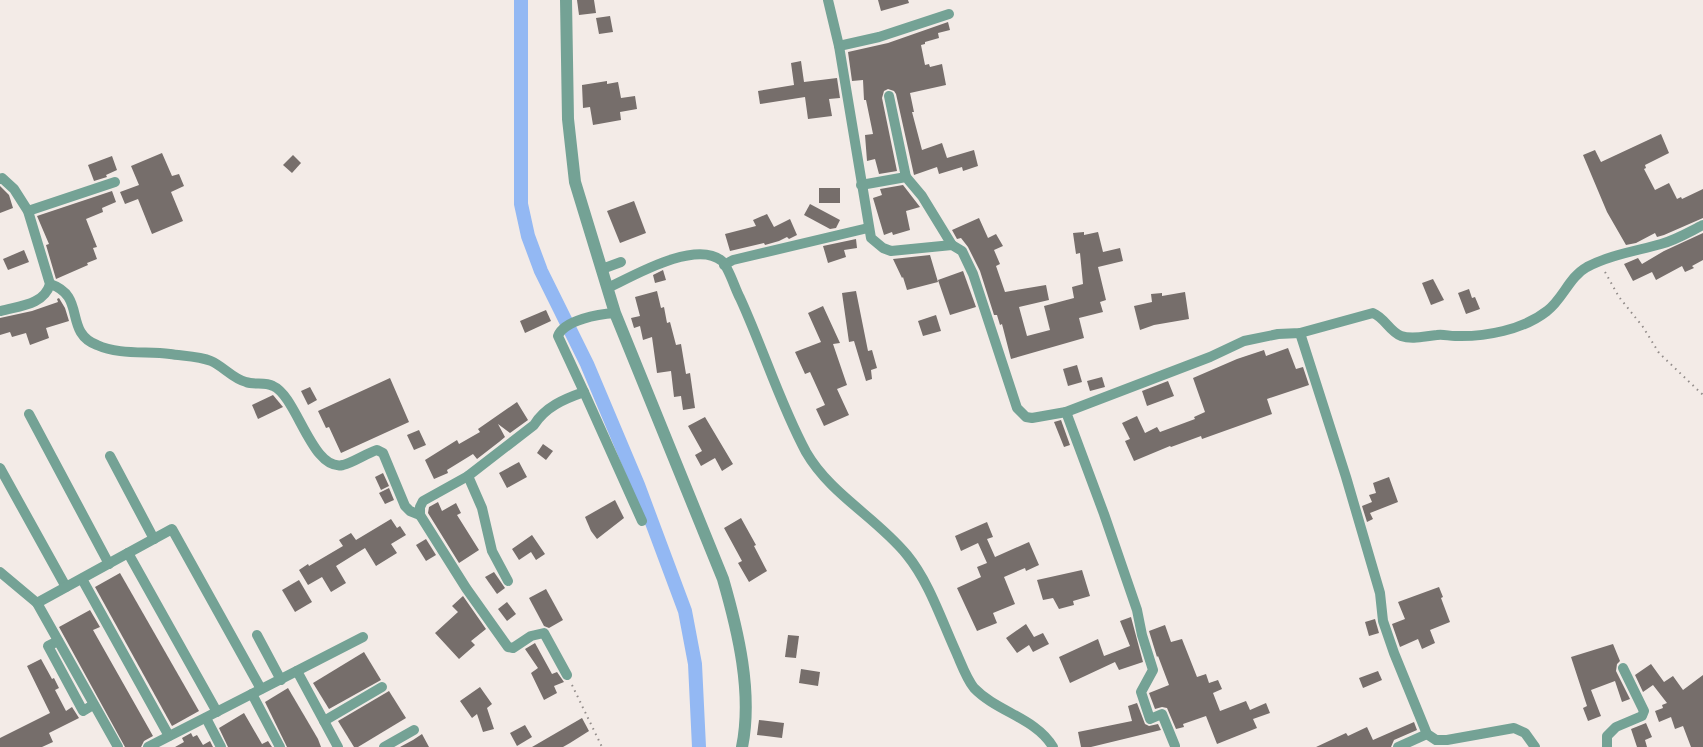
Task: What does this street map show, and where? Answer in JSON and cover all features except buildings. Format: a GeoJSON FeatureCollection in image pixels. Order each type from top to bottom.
{"type":"FeatureCollection","features":[{"type":"Feature","properties":{"kind":"street"},"geometry":{"type":"LineString","coordinates":[[566,0],[568,119],[575,182],[615,313],[723,579],[734,619],[745,699],[742,747]]}},
{"type":"Feature","properties":{"kind":"street"},"geometry":{"type":"LineString","coordinates":[[828,0],[839,46],[871,238],[875,243],[891,251],[952,245]]}},
{"type":"Feature","properties":{"kind":"street"},"geometry":{"type":"LineString","coordinates":[[839,46],[879,37],[949,14]]}},
{"type":"Feature","properties":{"kind":"street"},"geometry":{"type":"LineString","coordinates":[[889,96],[906,177],[922,196],[952,245],[965,255],[1017,408],[1026,417],[1032,418],[1066,412],[1210,357],[1244,341],[1278,334],[1300,333],[1373,313],[1379,315],[1395,333],[1414,338],[1439,334],[1457,336],[1503,331],[1544,314],[1559,300],[1583,269],[1633,250],[1673,240],[1703,225]]}},
{"type":"Feature","properties":{"kind":"street"},"geometry":{"type":"LineString","coordinates":[[861,184],[906,177]]}},
{"type":"Feature","properties":{"kind":"street"},"geometry":{"type":"LineString","coordinates":[[0,179],[2,178],[14,189],[28,211],[50,284],[48,291],[34,303],[1,311]]}},
{"type":"Feature","properties":{"kind":"street"},"geometry":{"type":"LineString","coordinates":[[28,211],[115,182]]}},
{"type":"Feature","properties":{"kind":"street"},"geometry":{"type":"LineString","coordinates":[[724,265],[733,260],[868,228]]}},
{"type":"Feature","properties":{"kind":"street"},"geometry":{"type":"LineString","coordinates":[[608,288],[640,272],[684,256],[699,254],[712,256],[724,265],[806,451],[820,473],[907,555],[924,582],[974,687],[1048,738],[1053,747]]}},
{"type":"Feature","properties":{"kind":"street"},"geometry":{"type":"LineString","coordinates":[[602,269],[621,262]]}},
{"type":"Feature","properties":{"kind":"street"},"geometry":{"type":"LineString","coordinates":[[50,284],[62,288],[71,297],[78,325],[85,338],[97,346],[211,361],[244,382],[273,386],[283,394],[320,453],[329,463],[342,465],[377,450],[383,453],[405,506],[420,515]]}},
{"type":"Feature","properties":{"kind":"street"},"geometry":{"type":"LineString","coordinates":[[615,313],[602,314],[566,326],[558,336],[642,521]]}},
{"type":"Feature","properties":{"kind":"street"},"geometry":{"type":"LineString","coordinates":[[1300,333],[1373,568],[1380,593],[1383,621],[1427,734],[1436,740],[1447,740],[1514,728],[1525,733],[1535,747]]}},
{"type":"Feature","properties":{"kind":"street"},"geometry":{"type":"LineString","coordinates":[[567,675],[544,633],[531,636],[513,648],[508,647],[466,588],[420,515],[420,507],[423,501],[468,476],[534,425],[541,414],[563,400],[584,392]]}},
{"type":"Feature","properties":{"kind":"street"},"geometry":{"type":"LineString","coordinates":[[1066,412],[1137,610],[1153,670],[1141,692],[1150,719],[1162,714],[1175,746]]}},
{"type":"Feature","properties":{"kind":"street"},"geometry":{"type":"LineString","coordinates":[[29,414],[109,564]]}},
{"type":"Feature","properties":{"kind":"street"},"geometry":{"type":"LineString","coordinates":[[110,456],[154,538]]}},
{"type":"Feature","properties":{"kind":"street"},"geometry":{"type":"LineString","coordinates":[[0,468],[66,587]]}},
{"type":"Feature","properties":{"kind":"street"},"geometry":{"type":"LineString","coordinates":[[468,476],[482,508],[492,551],[508,580]]}},
{"type":"Feature","properties":{"kind":"street"},"geometry":{"type":"LineString","coordinates":[[38,603],[172,529],[256,692],[280,747]]}},
{"type":"Feature","properties":{"kind":"street"},"geometry":{"type":"LineString","coordinates":[[128,553],[216,712]]}},
{"type":"Feature","properties":{"kind":"street"},"geometry":{"type":"LineString","coordinates":[[0,572],[38,603],[118,747]]}},
{"type":"Feature","properties":{"kind":"street"},"geometry":{"type":"LineString","coordinates":[[82,579],[164,741]]}},
{"type":"Feature","properties":{"kind":"street"},"geometry":{"type":"LineString","coordinates":[[257,635],[281,680]]}},
{"type":"Feature","properties":{"kind":"street"},"geometry":{"type":"LineString","coordinates":[[148,747],[164,741],[216,712],[363,638]]}},
{"type":"Feature","properties":{"kind":"street"},"geometry":{"type":"LineString","coordinates":[[1606,747],[1607,736],[1616,727],[1642,716],[1644,711],[1623,668]]}},
{"type":"Feature","properties":{"kind":"street"},"geometry":{"type":"LineString","coordinates":[[297,671],[339,747]]}},
{"type":"Feature","properties":{"kind":"street"},"geometry":{"type":"LineString","coordinates":[[324,721],[382,687]]}},
{"type":"Feature","properties":{"kind":"street"},"geometry":{"type":"LineString","coordinates":[[206,718],[221,747]]}},
{"type":"Feature","properties":{"kind":"street"},"geometry":{"type":"LineString","coordinates":[[384,747],[414,730]]}},
{"type":"Feature","properties":{"kind":"street"},"geometry":{"type":"LineString","coordinates":[[1398,747],[1427,734]]}},
{"type":"Feature","properties":{"kind":"path"},"geometry":{"type":"LineString","coordinates":[[1599,262],[1619,297],[1643,327],[1659,353],[1703,395]]}},
{"type":"Feature","properties":{"kind":"path"},"geometry":{"type":"LineString","coordinates":[[567,675],[602,747]]}},
{"type":"Feature","properties":{"kind":"waterway"},"geometry":{"type":"LineString","coordinates":[[521,0],[521,204],[528,236],[541,271],[587,364],[638,485],[685,611],[695,664],[699,747]]}}]}
